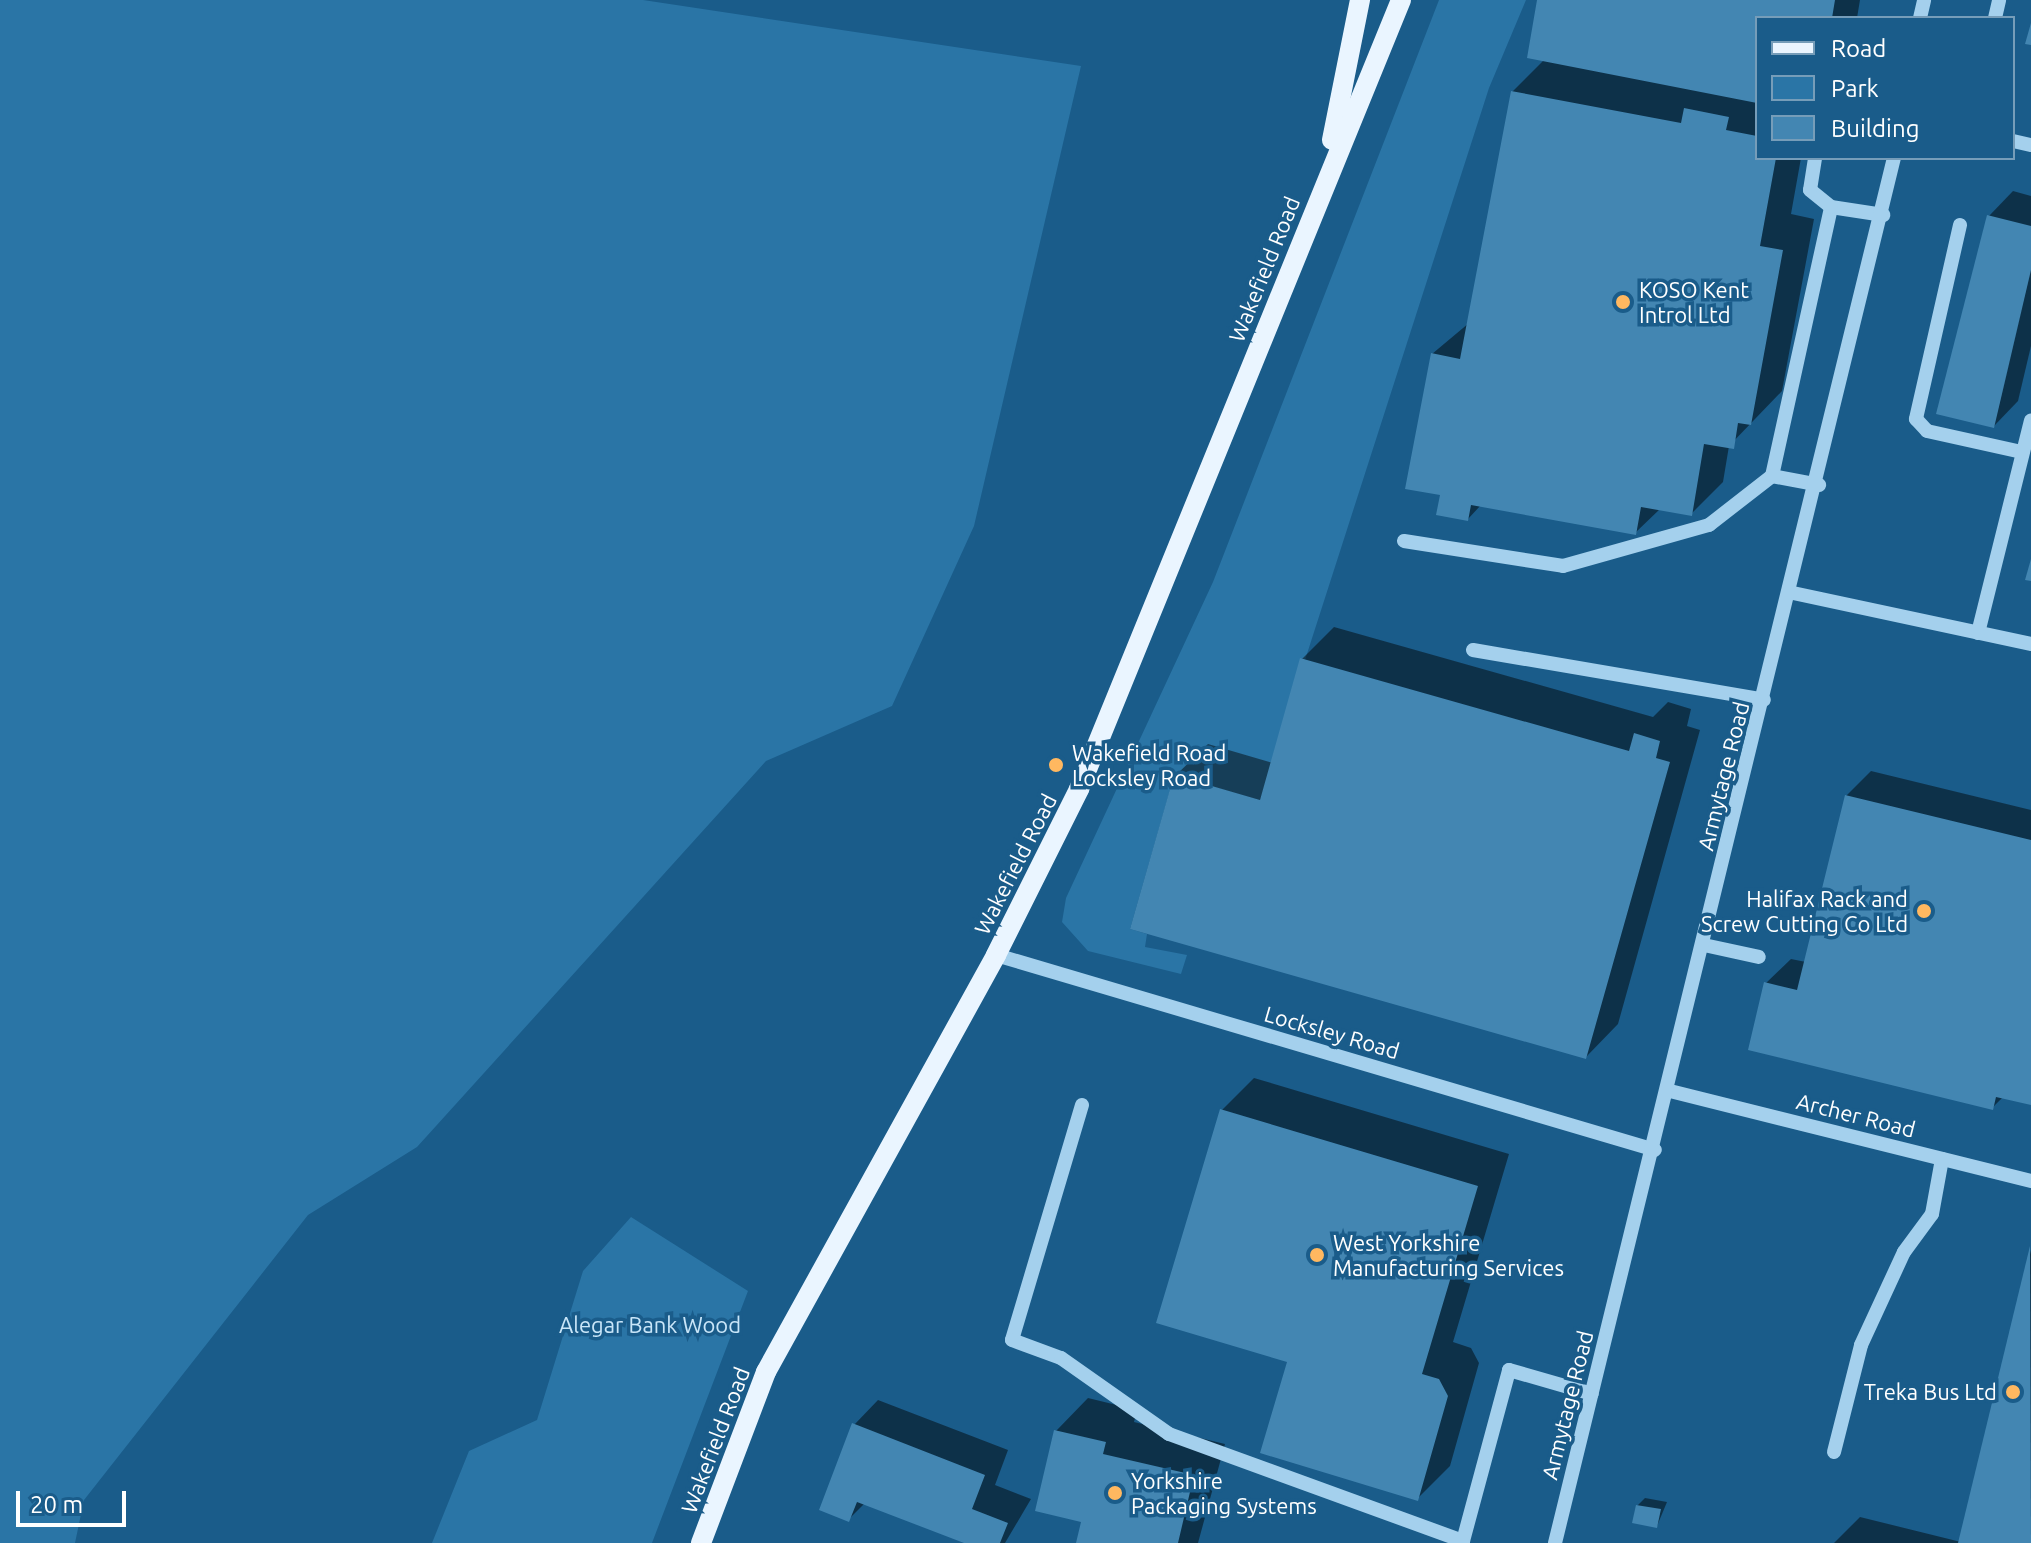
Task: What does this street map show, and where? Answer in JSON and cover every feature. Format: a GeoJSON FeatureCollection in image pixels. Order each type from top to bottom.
{"type":"FeatureCollection","features":[{"type":"Feature","properties":{"kind":"main road","name":"Wakefield Road"},"geometry":{"type":"LineString","coordinates":[[1324,183],[1360,0]]}},
{"type":"Feature","properties":{"kind":"main road","name":"Wakefield Road"},"geometry":{"type":"LineString","coordinates":[[701,1543],[766,1372],[996,955],[1147,629],[1324,183],[1401,0]]}},
{"type":"Feature","properties":{"kind":"street"},"geometry":{"type":"LineString","coordinates":[[1815,160],[1810,190],[1831,207],[1883,215]]}},
{"type":"Feature","properties":{"kind":"street","name":"Armytage Road"},"geometry":{"type":"LineString","coordinates":[[1555,1543],[1793,593],[1894,160]]}},
{"type":"Feature","properties":{"kind":"street"},"geometry":{"type":"LineString","coordinates":[[1404,541],[1563,566],[1709,525],[1772,476],[1831,207]]}},
{"type":"Feature","properties":{"kind":"street"},"geometry":{"type":"LineString","coordinates":[[1960,225],[1916,419],[1927,431],[2022,452]]}},
{"type":"Feature","properties":{"kind":"street"},"geometry":{"type":"LineString","coordinates":[[1978,633],[2031,420]]}},
{"type":"Feature","properties":{"kind":"street"},"geometry":{"type":"LineString","coordinates":[[1772,476],[1819,485]]}},
{"type":"Feature","properties":{"kind":"street"},"geometry":{"type":"LineString","coordinates":[[1793,593],[2031,644]]}},
{"type":"Feature","properties":{"kind":"street"},"geometry":{"type":"LineString","coordinates":[[1473,650],[1764,700]]}},
{"type":"Feature","properties":{"kind":"street"},"geometry":{"type":"LineString","coordinates":[[1704,945],[1759,957]]}},
{"type":"Feature","properties":{"kind":"street","name":"Locksley Road"},"geometry":{"type":"LineString","coordinates":[[996,955],[1655,1150]]}},
{"type":"Feature","properties":{"kind":"street","name":"Archer Road"},"geometry":{"type":"LineString","coordinates":[[1670,1091],[2031,1181]]}},
{"type":"Feature","properties":{"kind":"street"},"geometry":{"type":"LineString","coordinates":[[1082,1105],[1012,1340],[1061,1358],[1169,1434],[1463,1541],[1509,1370],[1592,1394]]}},
{"type":"Feature","properties":{"kind":"street"},"geometry":{"type":"LineString","coordinates":[[1834,1452],[1861,1345],[1904,1252],[1932,1214],[1942,1159]]}},
{"type":"Feature","properties":{"kind":"green space"},"geometry":{"type":"Polygon","coordinates":[[[0,0],[643,0],[1081,66],[974,526],[892,706],[766,761],[417,1147],[308,1215],[84,1500],[75,1543],[0,1543],[0,0]]]}},
{"type":"Feature","properties":{"kind":"green space"},"geometry":{"type":"Polygon","coordinates":[[[1439,0],[1526,0],[1489,88],[1260,800],[1174,776],[1130,929],[1147,934],[1145,947],[1187,955],[1181,974],[1088,951],[1062,922],[1066,898],[1213,582],[1439,0]]]}},
{"type":"Feature","properties":{"kind":"green space","name":"Alegar Bank Wood"},"geometry":{"type":"Polygon","coordinates":[[[631,1217],[748,1291],[652,1543],[432,1543],[469,1451],[537,1420],[583,1271],[631,1217]]]}},
{"type":"Feature","properties":{"kind":"building"},"geometry":{"type":"Polygon","coordinates":[[[1537,0],[1835,0],[1832,16],[1755,16],[1755,103],[1527,58],[1537,0]]]}},
{"type":"Feature","properties":{"kind":"building"},"geometry":{"type":"Polygon","coordinates":[[[2031,23],[2031,45],[2025,44],[2031,23]]]}},
{"type":"Feature","properties":{"kind":"building","name":"KOSO Kent Introl Ltd"},"geometry":{"type":"Polygon","coordinates":[[[1511,91],[1681,123],[1684,108],[1729,117],[1726,130],[1755,136],[1755,160],[1776,160],[1760,246],[1783,250],[1751,425],[1738,423],[1734,449],[1704,444],[1692,516],[1641,507],[1636,535],[1471,505],[1468,521],[1436,515],[1440,495],[1405,489],[1431,353],[1460,359],[1511,91]]]}},
{"type":"Feature","properties":{"kind":"building"},"geometry":{"type":"Polygon","coordinates":[[[1987,215],[2031,226],[2031,270],[1994,428],[1936,414],[1987,215]]]}},
{"type":"Feature","properties":{"kind":"building"},"geometry":{"type":"Polygon","coordinates":[[[2031,559],[2031,581],[2025,580],[2031,559]]]}},
{"type":"Feature","properties":{"kind":"building"},"geometry":{"type":"Polygon","coordinates":[[[1300,658],[1629,751],[1634,733],[1660,741],[1656,758],[1670,762],[1586,1059],[1130,929],[1174,775],[1260,800],[1300,658]]]}},
{"type":"Feature","properties":{"kind":"building","name":"Halifax Rack and Screw Cutting Co Ltd"},"geometry":{"type":"Polygon","coordinates":[[[1845,795],[2031,840],[2031,1105],[1996,1097],[1993,1110],[1748,1050],[1764,982],[1797,990],[1845,795]]]}},
{"type":"Feature","properties":{"kind":"building","name":"West Yorkshire Manufacturing Services"},"geometry":{"type":"Polygon","coordinates":[[[1220,1109],[1478,1186],[1422,1374],[1439,1379],[1448,1396],[1418,1501],[1260,1453],[1287,1362],[1156,1323],[1220,1109]]]}},
{"type":"Feature","properties":{"kind":"building","name":"Treka Bus Ltd"},"geometry":{"type":"Polygon","coordinates":[[[2030,1246],[2031,1543],[1958,1543],[2030,1246]]]}},
{"type":"Feature","properties":{"kind":"building"},"geometry":{"type":"Polygon","coordinates":[[[852,1423],[985,1475],[972,1509],[1008,1523],[1000,1543],[964,1543],[857,1502],[849,1522],[819,1510],[852,1423]]]}},
{"type":"Feature","properties":{"kind":"building","name":"Yorkshire Packaging Systems"},"geometry":{"type":"Polygon","coordinates":[[[1054,1430],[1106,1442],[1103,1454],[1194,1475],[1178,1543],[1076,1543],[1081,1522],[1035,1511],[1054,1430]]]}},
{"type":"Feature","properties":{"kind":"building"},"geometry":{"type":"Polygon","coordinates":[[[1636,1505],[1661,1509],[1657,1528],[1632,1523],[1636,1505]]]}},
{"type":"Feature","properties":{"kind":"place","name":"KOSO Kent Introl Ltd"},"geometry":{"type":"Point","coordinates":[1623,302]}},
{"type":"Feature","properties":{"kind":"place","name":"Wakefield Road Locksley Road"},"geometry":{"type":"Point","coordinates":[1056,765]}},
{"type":"Feature","properties":{"kind":"place","name":"Halifax Rack and Screw Cutting Co Ltd"},"geometry":{"type":"Point","coordinates":[1924,911]}},
{"type":"Feature","properties":{"kind":"place","name":"West Yorkshire Manufacturing Services"},"geometry":{"type":"Point","coordinates":[1317,1255]}},
{"type":"Feature","properties":{"kind":"place","name":"Treka Bus Ltd"},"geometry":{"type":"Point","coordinates":[2013,1392]}},
{"type":"Feature","properties":{"kind":"place","name":"Yorkshire Packaging Systems"},"geometry":{"type":"Point","coordinates":[1115,1493]}}]}
